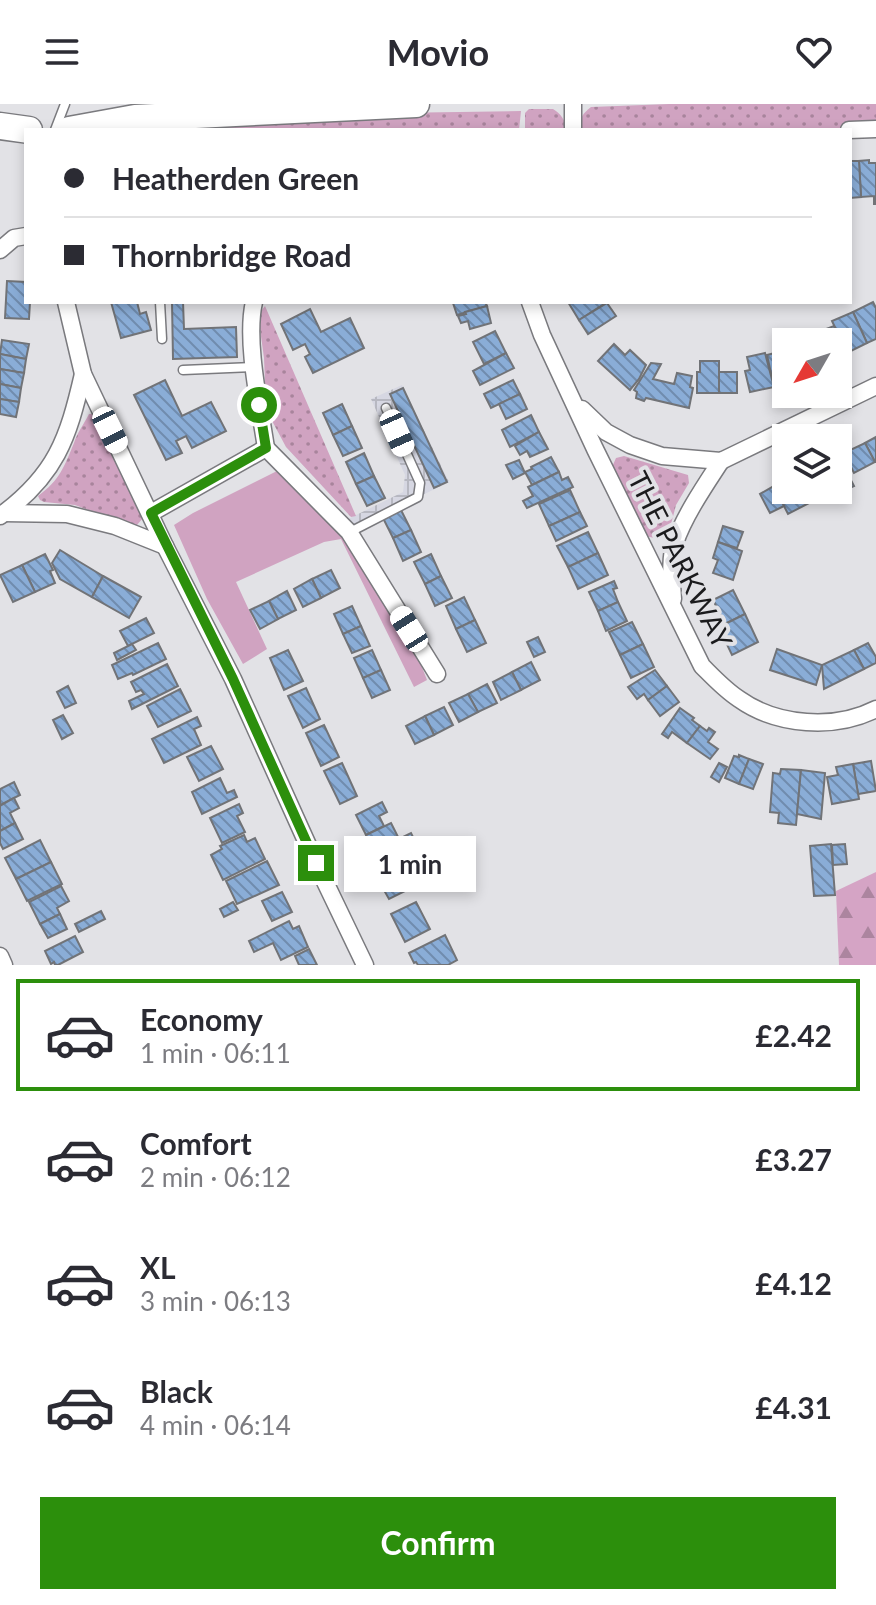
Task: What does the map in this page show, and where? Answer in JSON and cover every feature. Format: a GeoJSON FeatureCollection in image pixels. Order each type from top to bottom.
{"type":"FeatureCollection","features":[{"type":"Feature","properties":{"kind":"main road"},"geometry":{"type":"LineString","coordinates":[[79,128],[189,110],[416,104]]}},
{"type":"Feature","properties":{"kind":"main road"},"geometry":{"type":"LineString","coordinates":[[0,126],[24,129]]}},
{"type":"Feature","properties":{"kind":"street"},"geometry":{"type":"LineString","coordinates":[[573,104],[573,128]]}},
{"type":"Feature","properties":{"kind":"street"},"geometry":{"type":"LineString","coordinates":[[852,130],[876,129]]}},
{"type":"Feature","properties":{"kind":"street"},"geometry":{"type":"LineString","coordinates":[[0,250],[14,238],[24,236]]}},
{"type":"Feature","properties":{"kind":"street"},"geometry":{"type":"LineString","coordinates":[[66,304],[83,374],[233,679],[365,965]]}},
{"type":"Feature","properties":{"kind":"street"},"geometry":{"type":"LineString","coordinates":[[253,304],[250,317],[266,448],[349,532],[437,674]]}},
{"type":"Feature","properties":{"kind":"street","name":"THE PARKWAY"},"geometry":{"type":"LineString","coordinates":[[531,304],[595,449],[702,666],[740,700],[761,712],[786,719],[818,723],[846,720],[876,709]]}},
{"type":"Feature","properties":{"kind":"street"},"geometry":{"type":"LineString","coordinates":[[2,515],[49,469],[63,445],[73,419],[83,374]]}},
{"type":"Feature","properties":{"kind":"street"},"geometry":{"type":"LineString","coordinates":[[565,383],[590,418],[606,432],[630,445],[662,456],[721,461],[876,386]]}},
{"type":"Feature","properties":{"kind":"street"},"geometry":{"type":"LineString","coordinates":[[151,513],[266,448]]}},
{"type":"Feature","properties":{"kind":"street"},"geometry":{"type":"LineString","coordinates":[[673,609],[674,544],[721,461]]}},
{"type":"Feature","properties":{"kind":"street"},"geometry":{"type":"LineString","coordinates":[[2,515],[67,514],[115,526],[165,546]]}},
{"type":"Feature","properties":{"kind":"street"},"geometry":{"type":"LineString","coordinates":[[0,956],[4,965]]}},
{"type":"Feature","properties":{"kind":"lane"},"geometry":{"type":"LineString","coordinates":[[56,128],[65,104]]}},
{"type":"Feature","properties":{"kind":"lane"},"geometry":{"type":"LineString","coordinates":[[160,304],[162,339]]}},
{"type":"Feature","properties":{"kind":"lane"},"geometry":{"type":"LineString","coordinates":[[183,370],[255,373]]}},
{"type":"Feature","properties":{"kind":"lane"},"geometry":{"type":"LineString","coordinates":[[349,532],[418,497],[420,483],[386,408]]}},
{"type":"Feature","properties":{"kind":"shaded area"},"geometry":{"type":"Polygon","coordinates":[[[876,104],[876,128],[580,128],[582,117],[591,107],[876,104]]]}},
{"type":"Feature","properties":{"kind":"shaded area"},"geometry":{"type":"Polygon","coordinates":[[[529,109],[553,109],[562,118],[565,128],[525,128],[525,113],[529,109]]]}},
{"type":"Feature","properties":{"kind":"shaded area"},"geometry":{"type":"Polygon","coordinates":[[[521,111],[519,128],[157,128],[390,113],[521,111]]]}},
{"type":"Feature","properties":{"kind":"shaded area"},"geometry":{"type":"Polygon","coordinates":[[[265,306],[356,516],[351,517],[286,447],[270,417],[258,315],[265,306]]]}},
{"type":"Feature","properties":{"kind":"shaded area"},"geometry":{"type":"Polygon","coordinates":[[[402,385],[449,482],[382,515],[361,529],[348,519],[403,492],[405,475],[371,399],[402,385]]]}},
{"type":"Feature","properties":{"kind":"shaded area"},"geometry":{"type":"Polygon","coordinates":[[[89,414],[96,419],[143,518],[137,525],[131,526],[75,505],[44,502],[38,496],[60,472],[89,414]]]}},
{"type":"Feature","properties":{"kind":"shaded area"},"geometry":{"type":"Polygon","coordinates":[[[624,456],[688,475],[689,483],[676,505],[669,532],[658,539],[646,536],[612,467],[616,458],[624,456]]]}},
{"type":"Feature","properties":{"kind":"shaded area"},"geometry":{"type":"Polygon","coordinates":[[[281,469],[329,513],[404,621],[427,680],[414,687],[341,539],[324,542],[236,582],[267,649],[243,664],[207,599],[174,525],[281,469]]]}},
{"type":"Feature","properties":{"kind":"green space"},"geometry":{"type":"Polygon","coordinates":[[[876,872],[876,965],[839,965],[836,891],[876,872]]]}},
{"type":"Feature","properties":{"kind":"building"},"geometry":{"type":"Polygon","coordinates":[[[869,160],[869,163],[876,163],[876,204],[874,196],[861,197],[859,161],[869,160]]]}},
{"type":"Feature","properties":{"kind":"building"},"geometry":{"type":"Polygon","coordinates":[[[852,161],[859,161],[861,197],[852,198],[852,161]]]}},
{"type":"Feature","properties":{"kind":"building"},"geometry":{"type":"Polygon","coordinates":[[[7,281],[24,282],[24,304],[30,304],[29,319],[5,318],[7,281]]]}},
{"type":"Feature","properties":{"kind":"building"},"geometry":{"type":"Polygon","coordinates":[[[873,302],[876,308],[876,339],[867,343],[853,312],[873,302]]]}},
{"type":"Feature","properties":{"kind":"building"},"geometry":{"type":"Polygon","coordinates":[[[112,304],[138,304],[140,314],[146,312],[151,330],[121,338],[112,304]]]}},
{"type":"Feature","properties":{"kind":"building"},"geometry":{"type":"Polygon","coordinates":[[[172,304],[183,304],[184,329],[236,327],[237,357],[173,359],[172,304]]]}},
{"type":"Feature","properties":{"kind":"building"},"geometry":{"type":"Polygon","coordinates":[[[453,304],[487,306],[457,315],[453,304]]]}},
{"type":"Feature","properties":{"kind":"building"},"geometry":{"type":"Polygon","coordinates":[[[569,304],[604,304],[579,320],[569,304]]]}},
{"type":"Feature","properties":{"kind":"building"},"geometry":{"type":"Polygon","coordinates":[[[605,304],[616,316],[588,334],[579,320],[605,304]]]}},
{"type":"Feature","properties":{"kind":"building"},"geometry":{"type":"Polygon","coordinates":[[[487,306],[491,323],[470,329],[468,321],[461,323],[458,316],[487,306]]]}},
{"type":"Feature","properties":{"kind":"building"},"geometry":{"type":"Polygon","coordinates":[[[310,309],[321,332],[350,318],[364,348],[313,373],[305,357],[310,354],[305,344],[293,350],[281,324],[310,309]]]}},
{"type":"Feature","properties":{"kind":"building"},"geometry":{"type":"Polygon","coordinates":[[[853,312],[867,343],[852,350],[852,328],[835,328],[832,321],[853,312]]]}},
{"type":"Feature","properties":{"kind":"building"},"geometry":{"type":"Polygon","coordinates":[[[495,331],[506,353],[484,364],[473,342],[495,331]]]}},
{"type":"Feature","properties":{"kind":"building"},"geometry":{"type":"Polygon","coordinates":[[[2,340],[29,344],[26,359],[0,354],[2,340]]]}},
{"type":"Feature","properties":{"kind":"building"},"geometry":{"type":"Polygon","coordinates":[[[614,344],[625,355],[630,350],[646,365],[630,390],[598,361],[614,344]]]}},
{"type":"Feature","properties":{"kind":"building"},"geometry":{"type":"Polygon","coordinates":[[[506,353],[514,368],[480,385],[473,371],[506,353]]]}},
{"type":"Feature","properties":{"kind":"building"},"geometry":{"type":"Polygon","coordinates":[[[765,353],[772,387],[750,392],[745,371],[750,370],[747,357],[765,353]]]}},
{"type":"Feature","properties":{"kind":"building"},"geometry":{"type":"Polygon","coordinates":[[[0,354],[26,359],[24,373],[0,369],[0,354]]]}},
{"type":"Feature","properties":{"kind":"building"},"geometry":{"type":"Polygon","coordinates":[[[772,354],[772,378],[767,355],[772,354]]]}},
{"type":"Feature","properties":{"kind":"building"},"geometry":{"type":"Polygon","coordinates":[[[700,361],[719,361],[719,393],[697,393],[700,361]]]}},
{"type":"Feature","properties":{"kind":"building"},"geometry":{"type":"Polygon","coordinates":[[[651,363],[661,364],[653,379],[674,384],[677,373],[692,376],[689,408],[636,398],[637,392],[634,390],[651,363]]]}},
{"type":"Feature","properties":{"kind":"building"},"geometry":{"type":"Polygon","coordinates":[[[0,369],[24,373],[21,388],[0,384],[0,369]]]}},
{"type":"Feature","properties":{"kind":"building"},"geometry":{"type":"Polygon","coordinates":[[[719,372],[737,372],[737,393],[719,393],[719,372]]]}},
{"type":"Feature","properties":{"kind":"building"},"geometry":{"type":"Polygon","coordinates":[[[165,380],[182,416],[211,402],[226,431],[192,448],[186,436],[176,441],[182,453],[166,460],[134,395],[165,380]]]}},
{"type":"Feature","properties":{"kind":"building"},"geometry":{"type":"Polygon","coordinates":[[[513,380],[520,394],[491,408],[484,394],[513,380]]]}},
{"type":"Feature","properties":{"kind":"building"},"geometry":{"type":"Polygon","coordinates":[[[0,384],[21,388],[19,402],[0,399],[0,384]]]}},
{"type":"Feature","properties":{"kind":"building"},"geometry":{"type":"Polygon","coordinates":[[[403,388],[447,482],[434,488],[390,394],[403,388]]]}},
{"type":"Feature","properties":{"kind":"building"},"geometry":{"type":"Polygon","coordinates":[[[520,394],[527,409],[506,419],[499,404],[520,394]]]}},
{"type":"Feature","properties":{"kind":"building"},"geometry":{"type":"Polygon","coordinates":[[[0,399],[19,402],[16,417],[0,414],[0,399]]]}},
{"type":"Feature","properties":{"kind":"building"},"geometry":{"type":"Polygon","coordinates":[[[342,404],[352,426],[333,435],[323,413],[342,404]]]}},
{"type":"Feature","properties":{"kind":"building"},"geometry":{"type":"Polygon","coordinates":[[[531,415],[539,432],[510,447],[502,430],[531,415]]]}},
{"type":"Feature","properties":{"kind":"building"},"geometry":{"type":"Polygon","coordinates":[[[352,426],[362,448],[343,456],[333,435],[352,426]]]}},
{"type":"Feature","properties":{"kind":"building"},"geometry":{"type":"Polygon","coordinates":[[[539,432],[548,449],[530,457],[527,451],[520,455],[515,446],[539,432]]]}},
{"type":"Feature","properties":{"kind":"building"},"geometry":{"type":"Polygon","coordinates":[[[876,437],[876,462],[875,462],[865,443],[876,437]]]}},
{"type":"Feature","properties":{"kind":"building"},"geometry":{"type":"Polygon","coordinates":[[[865,443],[875,462],[854,473],[852,449],[865,443]]]}},
{"type":"Feature","properties":{"kind":"building"},"geometry":{"type":"Polygon","coordinates":[[[364,453],[374,476],[356,484],[346,462],[364,453]]]}},
{"type":"Feature","properties":{"kind":"building"},"geometry":{"type":"Polygon","coordinates":[[[551,457],[559,472],[532,485],[525,472],[551,457]]]}},
{"type":"Feature","properties":{"kind":"building"},"geometry":{"type":"Polygon","coordinates":[[[519,460],[525,473],[513,479],[506,465],[519,460]]]}},
{"type":"Feature","properties":{"kind":"building"},"geometry":{"type":"Polygon","coordinates":[[[559,472],[562,480],[568,477],[573,487],[527,508],[523,501],[533,496],[528,487],[559,472]]]}},
{"type":"Feature","properties":{"kind":"building"},"geometry":{"type":"Polygon","coordinates":[[[374,476],[385,498],[367,506],[356,484],[374,476]]]}},
{"type":"Feature","properties":{"kind":"building"},"geometry":{"type":"Polygon","coordinates":[[[772,487],[772,504],[784,506],[770,513],[760,494],[772,487]]]}},
{"type":"Feature","properties":{"kind":"building"},"geometry":{"type":"Polygon","coordinates":[[[570,490],[580,512],[549,526],[539,504],[570,490]]]}},
{"type":"Feature","properties":{"kind":"building"},"geometry":{"type":"Polygon","coordinates":[[[783,504],[807,504],[788,514],[783,504]]]}},
{"type":"Feature","properties":{"kind":"building"},"geometry":{"type":"Polygon","coordinates":[[[400,508],[411,530],[393,538],[382,516],[400,508]]]}},
{"type":"Feature","properties":{"kind":"building"},"geometry":{"type":"Polygon","coordinates":[[[580,512],[587,526],[556,541],[549,526],[580,512]]]}},
{"type":"Feature","properties":{"kind":"building"},"geometry":{"type":"Polygon","coordinates":[[[723,526],[743,532],[737,548],[718,542],[723,526]]]}},
{"type":"Feature","properties":{"kind":"building"},"geometry":{"type":"Polygon","coordinates":[[[411,530],[421,552],[403,561],[393,538],[411,530]]]}},
{"type":"Feature","properties":{"kind":"building"},"geometry":{"type":"Polygon","coordinates":[[[588,532],[598,553],[568,567],[557,546],[588,532]]]}},
{"type":"Feature","properties":{"kind":"building"},"geometry":{"type":"Polygon","coordinates":[[[718,542],[742,551],[733,580],[713,573],[718,560],[713,558],[718,542]]]}},
{"type":"Feature","properties":{"kind":"building"},"geometry":{"type":"Polygon","coordinates":[[[60,550],[103,576],[92,597],[60,579],[52,563],[60,550]]]}},
{"type":"Feature","properties":{"kind":"building"},"geometry":{"type":"Polygon","coordinates":[[[598,553],[608,575],[578,589],[568,567],[598,553]]]}},
{"type":"Feature","properties":{"kind":"building"},"geometry":{"type":"Polygon","coordinates":[[[45,554],[55,583],[35,592],[22,565],[45,554]]]}},
{"type":"Feature","properties":{"kind":"building"},"geometry":{"type":"Polygon","coordinates":[[[431,554],[441,576],[425,584],[414,562],[431,554]]]}},
{"type":"Feature","properties":{"kind":"building"},"geometry":{"type":"Polygon","coordinates":[[[22,565],[35,592],[13,602],[0,575],[22,565]]]}},
{"type":"Feature","properties":{"kind":"building"},"geometry":{"type":"Polygon","coordinates":[[[331,570],[340,588],[321,598],[312,579],[331,570]]]}},
{"type":"Feature","properties":{"kind":"building"},"geometry":{"type":"Polygon","coordinates":[[[103,576],[141,597],[129,618],[92,597],[103,576]]]}},
{"type":"Feature","properties":{"kind":"building"},"geometry":{"type":"Polygon","coordinates":[[[441,576],[452,598],[435,606],[425,584],[441,576]]]}},
{"type":"Feature","properties":{"kind":"building"},"geometry":{"type":"Polygon","coordinates":[[[312,579],[321,598],[303,607],[294,589],[312,579]]]}},
{"type":"Feature","properties":{"kind":"building"},"geometry":{"type":"Polygon","coordinates":[[[614,581],[617,588],[613,589],[618,602],[598,611],[589,592],[614,581]]]}},
{"type":"Feature","properties":{"kind":"building"},"geometry":{"type":"Polygon","coordinates":[[[733,590],[745,614],[725,624],[713,600],[733,590]]]}},
{"type":"Feature","properties":{"kind":"building"},"geometry":{"type":"Polygon","coordinates":[[[287,591],[296,610],[278,619],[269,601],[287,591]]]}},
{"type":"Feature","properties":{"kind":"building"},"geometry":{"type":"Polygon","coordinates":[[[464,597],[475,620],[456,629],[446,606],[464,597]]]}},
{"type":"Feature","properties":{"kind":"building"},"geometry":{"type":"Polygon","coordinates":[[[269,601],[278,619],[260,629],[250,610],[269,601]]]}},
{"type":"Feature","properties":{"kind":"building"},"geometry":{"type":"Polygon","coordinates":[[[618,602],[627,621],[606,631],[598,611],[618,602]]]}},
{"type":"Feature","properties":{"kind":"building"},"geometry":{"type":"Polygon","coordinates":[[[352,606],[361,626],[343,634],[334,614],[352,606]]]}},
{"type":"Feature","properties":{"kind":"building"},"geometry":{"type":"Polygon","coordinates":[[[745,614],[758,642],[732,655],[721,632],[728,629],[725,624],[745,614]]]}},
{"type":"Feature","properties":{"kind":"building"},"geometry":{"type":"Polygon","coordinates":[[[146,618],[154,633],[128,646],[120,631],[146,618]]]}},
{"type":"Feature","properties":{"kind":"building"},"geometry":{"type":"Polygon","coordinates":[[[475,620],[486,643],[467,652],[456,629],[475,620]]]}},
{"type":"Feature","properties":{"kind":"building"},"geometry":{"type":"Polygon","coordinates":[[[632,622],[643,644],[620,655],[609,632],[632,622]]]}},
{"type":"Feature","properties":{"kind":"building"},"geometry":{"type":"Polygon","coordinates":[[[361,626],[370,646],[352,653],[343,634],[361,626]]]}},
{"type":"Feature","properties":{"kind":"building"},"geometry":{"type":"Polygon","coordinates":[[[538,637],[545,652],[534,657],[527,642],[538,637]]]}},
{"type":"Feature","properties":{"kind":"building"},"geometry":{"type":"Polygon","coordinates":[[[158,643],[166,659],[118,679],[112,665],[158,643]]]}},
{"type":"Feature","properties":{"kind":"building"},"geometry":{"type":"Polygon","coordinates":[[[868,643],[876,663],[864,669],[854,650],[868,643]]]}},
{"type":"Feature","properties":{"kind":"building"},"geometry":{"type":"Polygon","coordinates":[[[132,644],[136,650],[117,660],[114,653],[132,644]]]}},
{"type":"Feature","properties":{"kind":"building"},"geometry":{"type":"Polygon","coordinates":[[[643,644],[654,667],[631,678],[620,655],[643,644]]]}},
{"type":"Feature","properties":{"kind":"building"},"geometry":{"type":"Polygon","coordinates":[[[777,649],[822,665],[816,685],[770,670],[777,649]]]}},
{"type":"Feature","properties":{"kind":"building"},"geometry":{"type":"Polygon","coordinates":[[[288,650],[303,681],[284,690],[270,658],[288,650]]]}},
{"type":"Feature","properties":{"kind":"building"},"geometry":{"type":"Polygon","coordinates":[[[372,650],[381,670],[363,678],[354,658],[372,650]]]}},
{"type":"Feature","properties":{"kind":"building"},"geometry":{"type":"Polygon","coordinates":[[[854,650],[864,669],[824,689],[822,665],[854,650]]]}},
{"type":"Feature","properties":{"kind":"building"},"geometry":{"type":"Polygon","coordinates":[[[531,662],[540,680],[521,690],[512,672],[531,662]]]}},
{"type":"Feature","properties":{"kind":"building"},"geometry":{"type":"Polygon","coordinates":[[[167,664],[178,686],[132,709],[129,701],[144,694],[141,690],[136,692],[131,682],[167,664]]]}},
{"type":"Feature","properties":{"kind":"building"},"geometry":{"type":"Polygon","coordinates":[[[381,670],[390,690],[372,698],[363,678],[381,670]]]}},
{"type":"Feature","properties":{"kind":"building"},"geometry":{"type":"Polygon","coordinates":[[[655,670],[667,686],[648,700],[644,694],[637,699],[628,687],[655,670]]]}},
{"type":"Feature","properties":{"kind":"building"},"geometry":{"type":"Polygon","coordinates":[[[512,672],[521,690],[501,700],[493,682],[512,672]]]}},
{"type":"Feature","properties":{"kind":"building"},"geometry":{"type":"Polygon","coordinates":[[[487,684],[497,703],[478,712],[468,694],[487,684]]]}},
{"type":"Feature","properties":{"kind":"building"},"geometry":{"type":"Polygon","coordinates":[[[68,686],[76,703],[65,708],[57,692],[68,686]]]}},
{"type":"Feature","properties":{"kind":"building"},"geometry":{"type":"Polygon","coordinates":[[[667,686],[679,702],[660,716],[648,700],[667,686]]]}},
{"type":"Feature","properties":{"kind":"building"},"geometry":{"type":"Polygon","coordinates":[[[306,688],[320,719],[303,728],[288,696],[306,688]]]}},
{"type":"Feature","properties":{"kind":"building"},"geometry":{"type":"Polygon","coordinates":[[[180,689],[191,711],[158,727],[147,706],[180,689]]]}},
{"type":"Feature","properties":{"kind":"building"},"geometry":{"type":"Polygon","coordinates":[[[468,694],[478,712],[459,722],[449,703],[468,694]]]}},
{"type":"Feature","properties":{"kind":"building"},"geometry":{"type":"Polygon","coordinates":[[[444,707],[453,725],[434,735],[425,716],[444,707]]]}},
{"type":"Feature","properties":{"kind":"building"},"geometry":{"type":"Polygon","coordinates":[[[680,708],[700,726],[687,743],[672,732],[668,738],[662,734],[680,708]]]}},
{"type":"Feature","properties":{"kind":"building"},"geometry":{"type":"Polygon","coordinates":[[[63,715],[73,733],[62,739],[53,720],[63,715]]]}},
{"type":"Feature","properties":{"kind":"building"},"geometry":{"type":"Polygon","coordinates":[[[425,716],[434,735],[415,744],[406,726],[425,716]]]}},
{"type":"Feature","properties":{"kind":"building"},"geometry":{"type":"Polygon","coordinates":[[[197,717],[201,726],[194,729],[201,745],[164,763],[152,739],[197,717]]]}},
{"type":"Feature","properties":{"kind":"building"},"geometry":{"type":"Polygon","coordinates":[[[324,725],[339,757],[321,766],[306,733],[324,725]]]}},
{"type":"Feature","properties":{"kind":"building"},"geometry":{"type":"Polygon","coordinates":[[[700,726],[715,732],[708,742],[718,749],[710,759],[687,743],[700,726]]]}},
{"type":"Feature","properties":{"kind":"building"},"geometry":{"type":"Polygon","coordinates":[[[211,746],[223,769],[199,781],[187,757],[211,746]]]}},
{"type":"Feature","properties":{"kind":"building"},"geometry":{"type":"Polygon","coordinates":[[[734,756],[749,759],[739,784],[725,778],[734,756]]]}},
{"type":"Feature","properties":{"kind":"building"},"geometry":{"type":"Polygon","coordinates":[[[749,759],[763,764],[753,789],[739,784],[749,759]]]}},
{"type":"Feature","properties":{"kind":"building"},"geometry":{"type":"Polygon","coordinates":[[[871,761],[876,791],[858,794],[853,764],[871,761]]]}},
{"type":"Feature","properties":{"kind":"building"},"geometry":{"type":"Polygon","coordinates":[[[342,763],[357,796],[340,804],[324,771],[342,763]]]}},
{"type":"Feature","properties":{"kind":"building"},"geometry":{"type":"Polygon","coordinates":[[[719,763],[727,767],[719,782],[711,777],[719,763]]]}},
{"type":"Feature","properties":{"kind":"building"},"geometry":{"type":"Polygon","coordinates":[[[853,764],[859,799],[832,804],[827,777],[838,775],[836,767],[853,764]]]}},
{"type":"Feature","properties":{"kind":"building"},"geometry":{"type":"Polygon","coordinates":[[[781,769],[801,770],[796,825],[778,823],[779,813],[770,812],[773,773],[780,774],[781,769]]]}},
{"type":"Feature","properties":{"kind":"building"},"geometry":{"type":"Polygon","coordinates":[[[801,770],[825,773],[821,819],[797,814],[801,770]]]}},
{"type":"Feature","properties":{"kind":"building"},"geometry":{"type":"Polygon","coordinates":[[[220,778],[227,793],[234,790],[237,797],[202,814],[192,792],[220,778]]]}},
{"type":"Feature","properties":{"kind":"building"},"geometry":{"type":"Polygon","coordinates":[[[14,782],[20,795],[0,805],[0,789],[14,782]]]}},
{"type":"Feature","properties":{"kind":"building"},"geometry":{"type":"Polygon","coordinates":[[[14,798],[19,808],[10,813],[15,823],[0,831],[0,806],[14,798]]]}},
{"type":"Feature","properties":{"kind":"building"},"geometry":{"type":"Polygon","coordinates":[[[382,802],[387,812],[379,816],[384,826],[366,835],[356,815],[382,802]]]}},
{"type":"Feature","properties":{"kind":"building"},"geometry":{"type":"Polygon","coordinates":[[[239,804],[243,813],[237,816],[245,832],[222,843],[210,818],[239,804]]]}},
{"type":"Feature","properties":{"kind":"building"},"geometry":{"type":"Polygon","coordinates":[[[15,823],[23,839],[3,849],[0,831],[15,823]]]}},
{"type":"Feature","properties":{"kind":"building"},"geometry":{"type":"Polygon","coordinates":[[[391,823],[399,839],[411,833],[417,845],[396,855],[392,847],[376,855],[366,835],[391,823]]]}},
{"type":"Feature","properties":{"kind":"building"},"geometry":{"type":"Polygon","coordinates":[[[244,835],[247,842],[255,838],[265,859],[223,880],[211,855],[222,849],[220,846],[244,835]]]}},
{"type":"Feature","properties":{"kind":"building"},"geometry":{"type":"Polygon","coordinates":[[[40,840],[51,862],[16,879],[5,858],[40,840]]]}},
{"type":"Feature","properties":{"kind":"building"},"geometry":{"type":"Polygon","coordinates":[[[831,844],[835,895],[814,896],[810,846],[831,844]]]}},
{"type":"Feature","properties":{"kind":"building"},"geometry":{"type":"Polygon","coordinates":[[[845,844],[847,864],[833,865],[832,845],[845,844]]]}},
{"type":"Feature","properties":{"kind":"building"},"geometry":{"type":"Polygon","coordinates":[[[267,861],[279,885],[237,904],[226,881],[267,861]]]}},
{"type":"Feature","properties":{"kind":"building"},"geometry":{"type":"Polygon","coordinates":[[[51,862],[62,884],[27,901],[16,879],[51,862]]]}},
{"type":"Feature","properties":{"kind":"building"},"geometry":{"type":"Polygon","coordinates":[[[398,865],[409,889],[389,899],[376,876],[398,865]]]}},
{"type":"Feature","properties":{"kind":"building"},"geometry":{"type":"Polygon","coordinates":[[[61,886],[69,901],[57,908],[60,914],[40,924],[29,902],[61,886]]]}},
{"type":"Feature","properties":{"kind":"building"},"geometry":{"type":"Polygon","coordinates":[[[282,892],[292,912],[272,921],[262,901],[282,892]]]}},
{"type":"Feature","properties":{"kind":"building"},"geometry":{"type":"Polygon","coordinates":[[[233,902],[238,910],[224,917],[220,909],[233,902]]]}},
{"type":"Feature","properties":{"kind":"building"},"geometry":{"type":"Polygon","coordinates":[[[416,902],[430,929],[405,942],[391,914],[416,902]]]}},
{"type":"Feature","properties":{"kind":"building"},"geometry":{"type":"Polygon","coordinates":[[[101,911],[105,919],[79,932],[75,924],[101,911]]]}},
{"type":"Feature","properties":{"kind":"building"},"geometry":{"type":"Polygon","coordinates":[[[60,914],[67,929],[48,938],[40,924],[60,914]]]}},
{"type":"Feature","properties":{"kind":"building"},"geometry":{"type":"Polygon","coordinates":[[[289,921],[293,929],[299,926],[308,947],[281,960],[273,943],[254,952],[249,941],[289,921]]]}},
{"type":"Feature","properties":{"kind":"building"},"geometry":{"type":"Polygon","coordinates":[[[445,935],[457,960],[448,965],[414,963],[409,953],[445,935]]]}},
{"type":"Feature","properties":{"kind":"building"},"geometry":{"type":"Polygon","coordinates":[[[75,936],[83,952],[58,965],[54,962],[51,964],[45,951],[75,936]]]}},
{"type":"Feature","properties":{"kind":"building"},"geometry":{"type":"Polygon","coordinates":[[[309,949],[317,965],[299,965],[295,956],[309,949]]]}},
{"type":"Feature","properties":{"kind":"route"},"geometry":{"type":"LineString","coordinates":[[259,405],[266,448],[151,513],[233,679],[316,863]]}}]}
